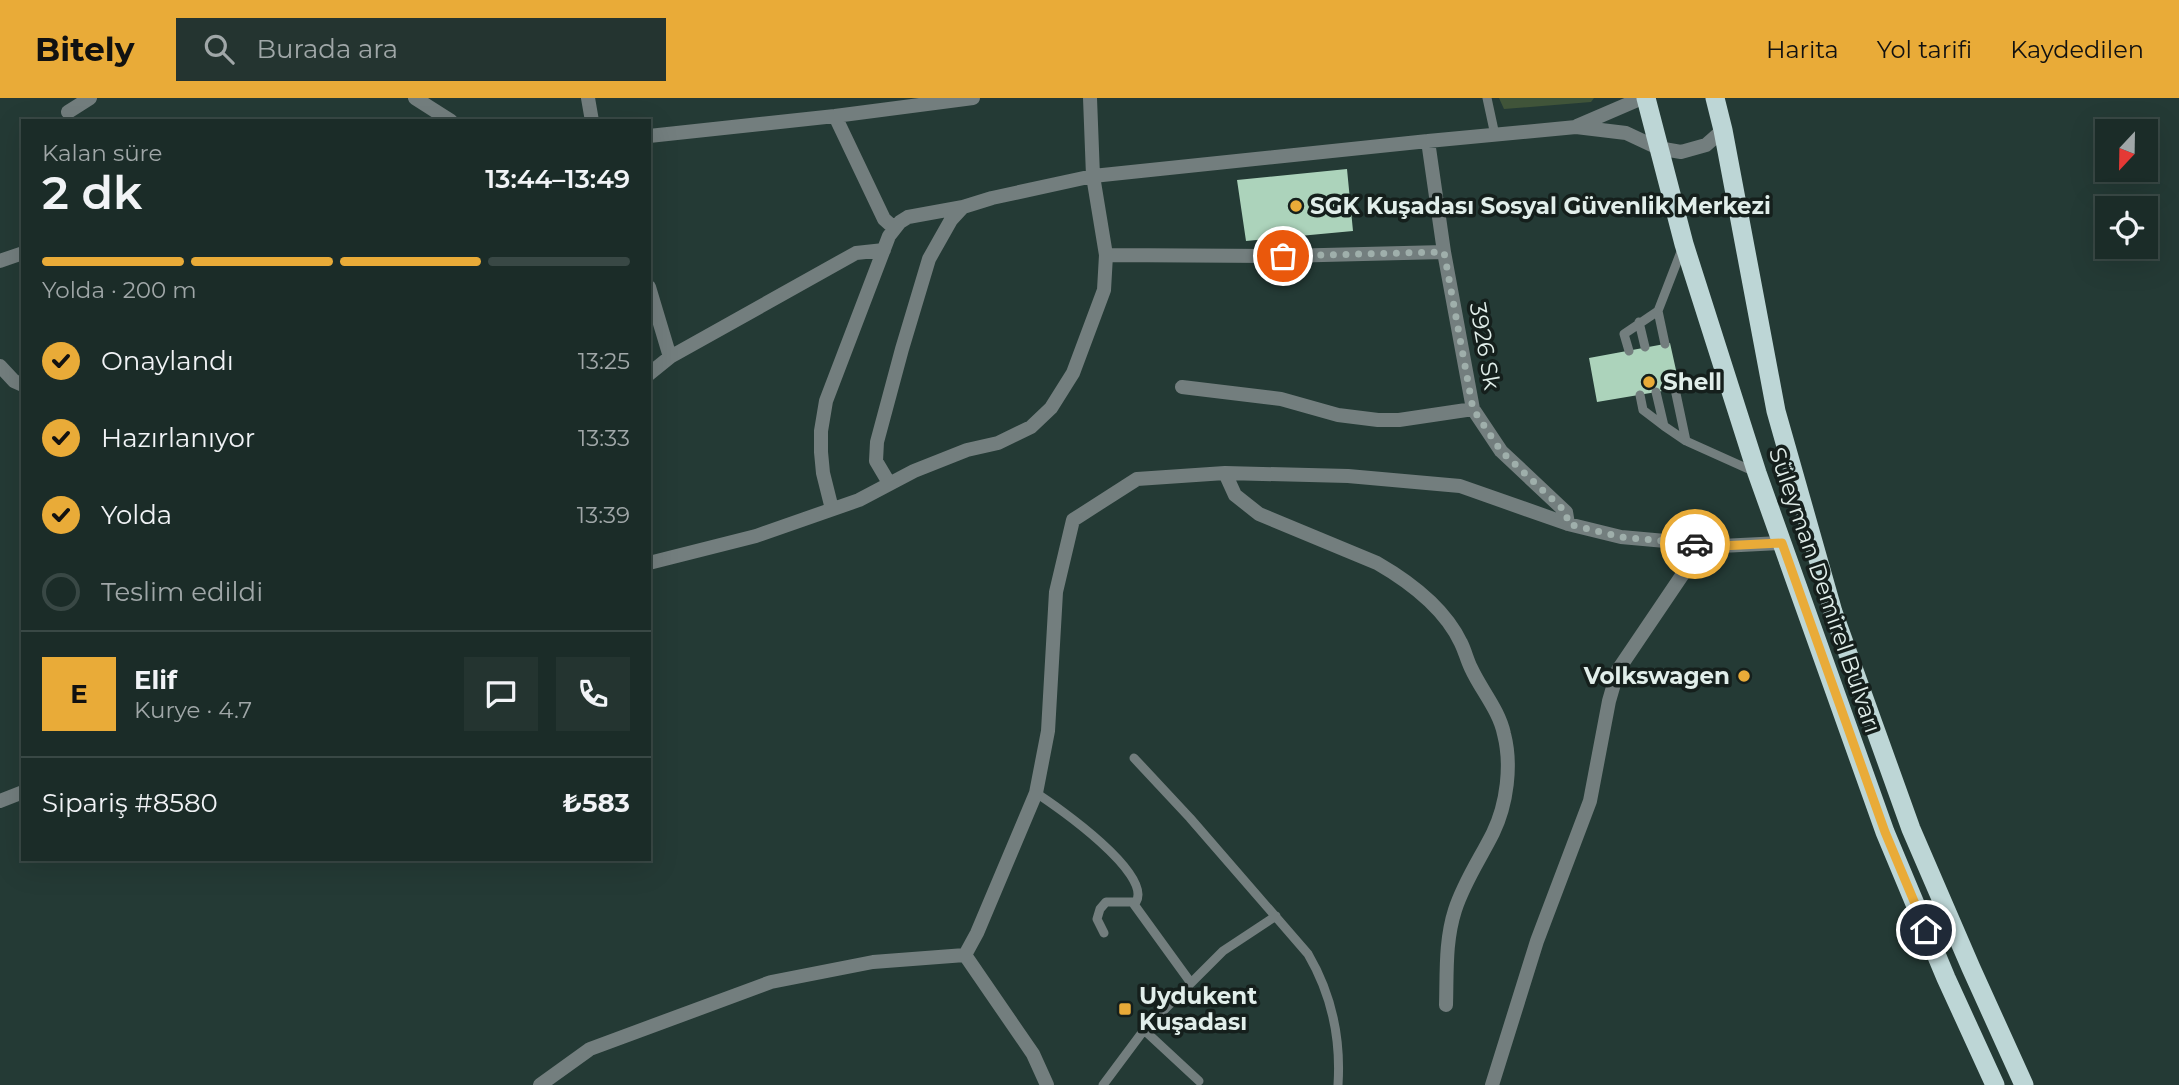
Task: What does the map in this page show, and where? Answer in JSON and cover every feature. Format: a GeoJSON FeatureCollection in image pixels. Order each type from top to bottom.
{"type":"FeatureCollection","features":[{"type":"Feature","properties":{"kind":"highway","name":"Süleyman Demirel Bulvarı"},"geometry":{"type":"LineString","coordinates":[[1644,98],[1684,244],[1757,473],[1885,832],[1995,1085]]}},
{"type":"Feature","properties":{"kind":"highway","name":"Süleyman Demirel Bulvarı"},"geometry":{"type":"LineString","coordinates":[[1715,98],[1776,411],[1833,612],[1911,829],[2024,1085]]}},
{"type":"Feature","properties":{"kind":"street"},"geometry":{"type":"LineString","coordinates":[[68,112],[90,98]]}},
{"type":"Feature","properties":{"kind":"street"},"geometry":{"type":"LineString","coordinates":[[415,98],[448,119]]}},
{"type":"Feature","properties":{"kind":"street"},"geometry":{"type":"LineString","coordinates":[[588,98],[592,119]]}},
{"type":"Feature","properties":{"kind":"street"},"geometry":{"type":"LineString","coordinates":[[651,136],[973,98]]}},
{"type":"Feature","properties":{"kind":"street"},"geometry":{"type":"LineString","coordinates":[[651,562],[756,536],[859,500],[914,471],[967,450],[998,443],[1031,427],[1051,408],[1073,373],[1104,290],[1106,254],[1093,176],[1090,98]]}},
{"type":"Feature","properties":{"kind":"street"},"geometry":{"type":"LineString","coordinates":[[1576,127],[1644,98]]}},
{"type":"Feature","properties":{"kind":"street"},"geometry":{"type":"LineString","coordinates":[[835,116],[884,219],[894,228]]}},
{"type":"Feature","properties":{"kind":"street"},"geometry":{"type":"LineString","coordinates":[[832,509],[823,474],[821,452],[826,401],[884,250],[894,228],[908,217],[963,207],[1093,176],[1576,127],[1626,133],[1658,148],[1681,152],[1706,145],[1723,131]]}},
{"type":"Feature","properties":{"kind":"street","name":"3926 Sk"},"geometry":{"type":"LineString","coordinates":[[1428,141],[1444,252],[1473,409],[1501,451],[1566,512],[1568,524]]}},
{"type":"Feature","properties":{"kind":"street"},"geometry":{"type":"LineString","coordinates":[[889,484],[876,461],[877,442],[929,259],[951,220],[963,207]]}},
{"type":"Feature","properties":{"kind":"street"},"geometry":{"type":"LineString","coordinates":[[651,372],[670,357],[856,253],[884,250]]}},
{"type":"Feature","properties":{"kind":"street"},"geometry":{"type":"LineString","coordinates":[[1106,254],[1283,256],[1444,252]]}},
{"type":"Feature","properties":{"kind":"street"},"geometry":{"type":"LineString","coordinates":[[0,261],[21,254]]}},
{"type":"Feature","properties":{"kind":"street"},"geometry":{"type":"LineString","coordinates":[[651,293],[670,357]]}},
{"type":"Feature","properties":{"kind":"street"},"geometry":{"type":"LineString","coordinates":[[0,366],[14,381],[21,384]]}},
{"type":"Feature","properties":{"kind":"street"},"geometry":{"type":"LineString","coordinates":[[1182,387],[1281,399],[1338,415],[1378,420],[1399,420],[1473,409]]}},
{"type":"Feature","properties":{"kind":"street"},"geometry":{"type":"LineString","coordinates":[[1225,473],[1235,495],[1259,514],[1377,563],[1425,597],[1439,611],[1461,642],[1482,690],[1499,718],[1507,747],[1505,796],[1494,832],[1468,879],[1455,911],[1447,945],[1446,1005]]}},
{"type":"Feature","properties":{"kind":"street"},"geometry":{"type":"LineString","coordinates":[[965,955],[1036,793],[1048,731],[1056,593],[1073,520],[1137,479],[1225,473],[1348,476],[1460,486],[1568,524],[1621,537],[1721,546],[1782,543]]}},
{"type":"Feature","properties":{"kind":"street"},"geometry":{"type":"LineString","coordinates":[[1492,1085],[1536,941],[1590,801],[1609,701],[1618,670],[1689,565],[1721,546]]}},
{"type":"Feature","properties":{"kind":"street"},"geometry":{"type":"LineString","coordinates":[[0,801],[21,793]]}},
{"type":"Feature","properties":{"kind":"street"},"geometry":{"type":"LineString","coordinates":[[540,1085],[590,1049],[771,982],[873,962],[965,955]]}},
{"type":"Feature","properties":{"kind":"street"},"geometry":{"type":"LineString","coordinates":[[965,955],[1033,1054],[1047,1085]]}},
{"type":"Feature","properties":{"kind":"lane"},"geometry":{"type":"LineString","coordinates":[[1487,98],[1495,135]]}},
{"type":"Feature","properties":{"kind":"lane"},"geometry":{"type":"LineString","coordinates":[[1665,344],[1658,311],[1684,244]]}},
{"type":"Feature","properties":{"kind":"lane"},"geometry":{"type":"LineString","coordinates":[[1629,351],[1624,334],[1658,311]]}},
{"type":"Feature","properties":{"kind":"lane"},"geometry":{"type":"LineString","coordinates":[[1639,322],[1645,347]]}},
{"type":"Feature","properties":{"kind":"lane"},"geometry":{"type":"LineString","coordinates":[[1675,389],[1686,441]]}},
{"type":"Feature","properties":{"kind":"lane"},"geometry":{"type":"LineString","coordinates":[[1656,392],[1664,426]]}},
{"type":"Feature","properties":{"kind":"lane"},"geometry":{"type":"LineString","coordinates":[[1640,395],[1643,410],[1686,441],[1757,473]]}},
{"type":"Feature","properties":{"kind":"lane"},"geometry":{"type":"LineString","coordinates":[[1133,758],[1190,818],[1308,954],[1324,987],[1336,1031],[1338,1085]]}},
{"type":"Feature","properties":{"kind":"lane"},"geometry":{"type":"LineString","coordinates":[[1036,793],[1074,818],[1129,872],[1139,894],[1138,900],[1133,903],[1106,902],[1097,919],[1104,933]]}},
{"type":"Feature","properties":{"kind":"lane"},"geometry":{"type":"LineString","coordinates":[[1133,903],[1191,984]]}},
{"type":"Feature","properties":{"kind":"lane"},"geometry":{"type":"LineString","coordinates":[[1103,1085],[1144,1030],[1223,951],[1276,916]]}},
{"type":"Feature","properties":{"kind":"lane"},"geometry":{"type":"LineString","coordinates":[[1144,1030],[1199,1081]]}},
{"type":"Feature","properties":{"kind":"green space"},"geometry":{"type":"Polygon","coordinates":[[[1499,98],[1594,98],[1591,102],[1504,109],[1499,98]]]}},
{"type":"Feature","properties":{"kind":"building","name":"SGK Kuşadası Sosyal Güvenlik Merkezi"},"geometry":{"type":"Polygon","coordinates":[[[1347,169],[1353,231],[1246,241],[1237,180],[1347,169]]]}},
{"type":"Feature","properties":{"kind":"building"},"geometry":{"type":"Polygon","coordinates":[[[1670,343],[1680,388],[1597,402],[1589,358],[1670,343]]]}},
{"type":"Feature","properties":{"kind":"way so far"},"geometry":{"type":"LineString","coordinates":[[1283,256],[1444,252],[1473,409],[1501,451],[1566,512],[1568,524],[1621,537],[1695,544]]}},
{"type":"Feature","properties":{"kind":"place","name":"SGK Kuşadası Sosyal Güvenlik Merkezi"},"geometry":{"type":"Point","coordinates":[1296,206]}},
{"type":"Feature","properties":{"kind":"place","name":"Shell"},"geometry":{"type":"Point","coordinates":[1649,382]}},
{"type":"Feature","properties":{"kind":"place","name":"Volkswagen"},"geometry":{"type":"Point","coordinates":[1744,676]}},
{"type":"Feature","properties":{"kind":"place","name":"Uydukent Kuşadası"},"geometry":{"type":"Point","coordinates":[1125,1009]}},
{"type":"Feature","properties":{"kind":"route"},"geometry":{"type":"LineString","coordinates":[[1695,544],[1721,546],[1782,543],[1885,832],[1926,930]]}}]}
